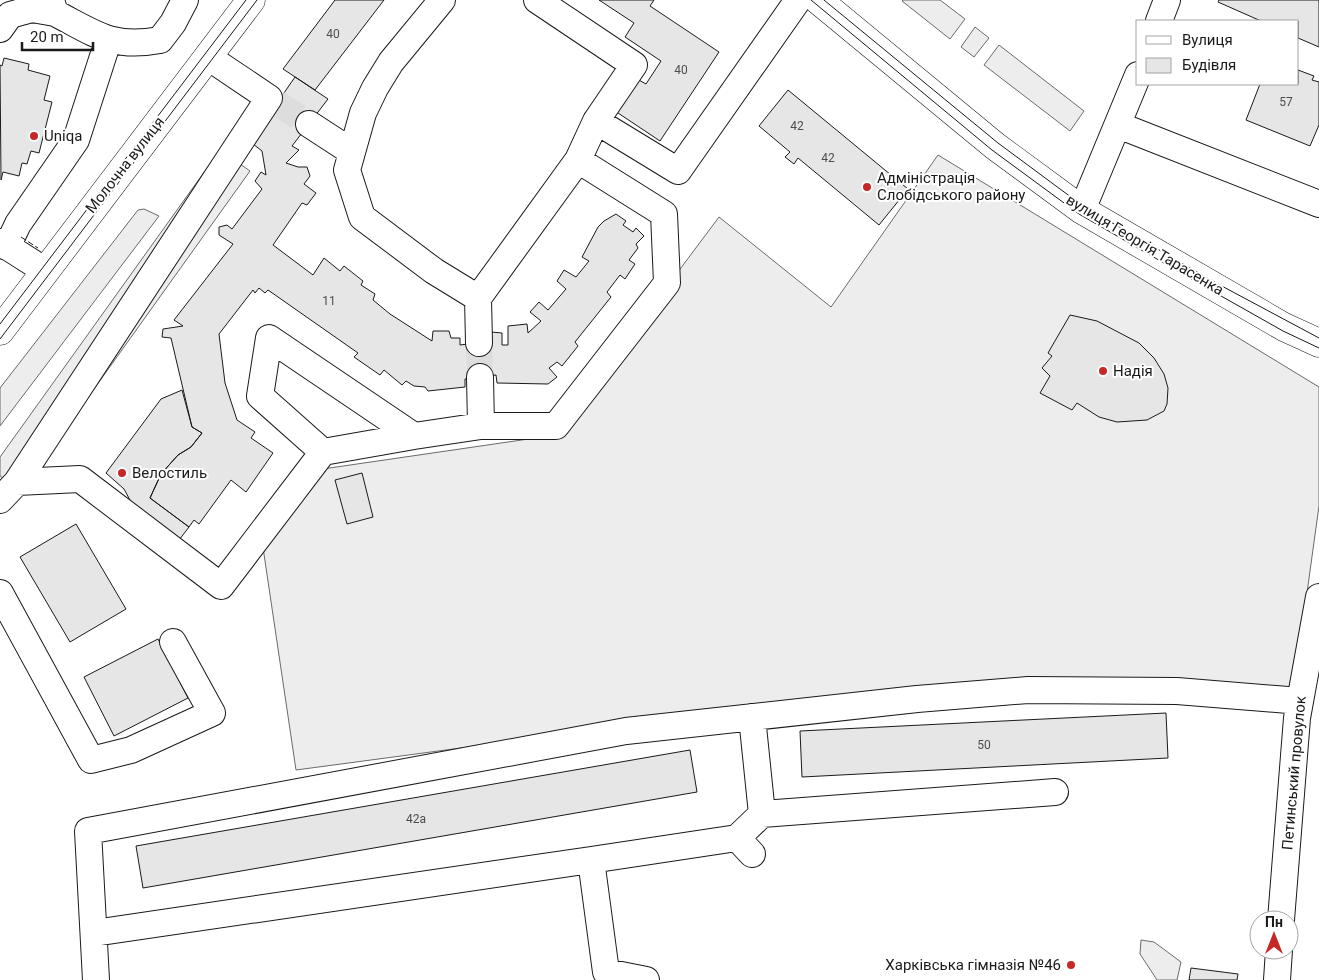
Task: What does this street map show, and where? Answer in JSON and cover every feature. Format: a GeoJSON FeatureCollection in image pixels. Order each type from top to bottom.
{"type":"FeatureCollection","features":[{"type":"Feature","properties":{"kind":"main road","name":"Молочна вулиця"},"geometry":{"type":"LineString","coordinates":[[0,331],[44,270],[251,0]]}},
{"type":"Feature","properties":{"kind":"main road","name":"вулиця Георгія Тарасенка"},"geometry":{"type":"LineString","coordinates":[[818,0],[995,146],[1082,210],[1276,322],[1319,343]]}},
{"type":"Feature","properties":{"kind":"street"},"geometry":{"type":"LineString","coordinates":[[0,29],[10,15],[53,6],[108,41],[140,44],[160,40],[174,23],[185,0]]}},
{"type":"Feature","properties":{"kind":"street"},"geometry":{"type":"LineString","coordinates":[[442,0],[391,62],[375,88],[363,113],[347,170],[362,217],[434,271],[478,298]]}},
{"type":"Feature","properties":{"kind":"street"},"geometry":{"type":"LineString","coordinates":[[479,343],[478,298],[578,160],[596,121],[634,65],[537,0]]}},
{"type":"Feature","properties":{"kind":"street"},"geometry":{"type":"LineString","coordinates":[[596,121],[678,171],[798,0]]}},
{"type":"Feature","properties":{"kind":"street"},"geometry":{"type":"LineString","coordinates":[[1159,20],[1168,0]]}},
{"type":"Feature","properties":{"kind":"street"},"geometry":{"type":"LineString","coordinates":[[44,270],[4,245],[9,218],[76,140],[108,41]]}},
{"type":"Feature","properties":{"kind":"street"},"geometry":{"type":"LineString","coordinates":[[9,491],[273,100],[208,58]]}},
{"type":"Feature","properties":{"kind":"street"},"geometry":{"type":"LineString","coordinates":[[1082,210],[1136,79]]}},
{"type":"Feature","properties":{"kind":"street"},"geometry":{"type":"LineString","coordinates":[[309,124],[352,152]]}},
{"type":"Feature","properties":{"kind":"street"},"geometry":{"type":"LineString","coordinates":[[1118,125],[1319,204]]}},
{"type":"Feature","properties":{"kind":"street"},"geometry":{"type":"LineString","coordinates":[[9,491],[80,479],[221,586],[324,452],[482,426],[556,426],[667,283],[664,214],[578,160]]}},
{"type":"Feature","properties":{"kind":"street"},"geometry":{"type":"LineString","coordinates":[[324,452],[260,396],[269,338],[414,436]]}},
{"type":"Feature","properties":{"kind":"street"},"geometry":{"type":"LineString","coordinates":[[480,377],[482,426]]}},
{"type":"Feature","properties":{"kind":"street"},"geometry":{"type":"LineString","coordinates":[[0,593],[91,760],[131,750],[212,713],[173,642]]}},
{"type":"Feature","properties":{"kind":"street","name":"Петинський провулок"},"geometry":{"type":"LineString","coordinates":[[1283,910],[1300,701],[1319,597]]}},
{"type":"Feature","properties":{"kind":"street"},"geometry":{"type":"LineString","coordinates":[[96,980],[88,831],[616,732],[917,699],[1028,690],[1198,691],[1300,701]]}},
{"type":"Feature","properties":{"kind":"street"},"geometry":{"type":"LineString","coordinates":[[94,933],[591,860],[745,846],[762,814],[752,717]]}},
{"type":"Feature","properties":{"kind":"street"},"geometry":{"type":"LineString","coordinates":[[762,814],[1055,792]]}},
{"type":"Feature","properties":{"kind":"street"},"geometry":{"type":"LineString","coordinates":[[591,860],[606,972],[646,980]]}},
{"type":"Feature","properties":{"kind":"street"},"geometry":{"type":"LineString","coordinates":[[1277,980],[1278,960]]}},
{"type":"Feature","properties":{"kind":"shaded area"},"geometry":{"type":"Polygon","coordinates":[[[903,0],[940,0],[965,19],[950,39],[903,0]]]}},
{"type":"Feature","properties":{"kind":"shaded area"},"geometry":{"type":"Polygon","coordinates":[[[975,27],[989,38],[974,57],[961,47],[975,27]]]}},
{"type":"Feature","properties":{"kind":"shaded area"},"geometry":{"type":"Polygon","coordinates":[[[999,45],[1084,111],[1070,131],[984,65],[999,45]]]}},
{"type":"Feature","properties":{"kind":"shaded area"},"geometry":{"type":"Polygon","coordinates":[[[220,150],[250,171],[21,491],[0,476],[0,457],[220,150]]]}},
{"type":"Feature","properties":{"kind":"shaded area"},"geometry":{"type":"Polygon","coordinates":[[[938,155],[1319,387],[1319,506],[1293,694],[828,699],[296,770],[261,534],[309,471],[556,435],[719,217],[831,307],[938,155]]]}},
{"type":"Feature","properties":{"kind":"shaded area"},"geometry":{"type":"Polygon","coordinates":[[[144,209],[159,216],[0,426],[0,388],[138,210],[144,209]]]}},
{"type":"Feature","properties":{"kind":"shaded area"},"geometry":{"type":"Polygon","coordinates":[[[1141,940],[1154,942],[1181,962],[1177,980],[1157,980],[1140,954],[1141,940]]]}},
{"type":"Feature","properties":{"kind":"building"},"geometry":{"type":"Polygon","coordinates":[[[335,0],[384,0],[315,90],[283,69],[335,0]]]}},
{"type":"Feature","properties":{"kind":"building"},"geometry":{"type":"Polygon","coordinates":[[[599,0],[654,0],[650,6],[719,52],[660,141],[615,111],[637,79],[646,84],[661,61],[625,37],[634,23],[599,0]]]}},
{"type":"Feature","properties":{"kind":"building"},"geometry":{"type":"Polygon","coordinates":[[[1219,0],[1319,0],[1319,47],[1299,38],[1299,20],[1259,20],[1218,2],[1219,0]]]}},
{"type":"Feature","properties":{"kind":"building"},"geometry":{"type":"Polygon","coordinates":[[[4,58],[29,64],[28,70],[50,76],[44,100],[52,102],[39,153],[31,151],[27,164],[22,163],[19,176],[3,172],[1,180],[0,65],[2,66],[4,58]]]}},
{"type":"Feature","properties":{"kind":"building"},"geometry":{"type":"Polygon","coordinates":[[[1299,70],[1314,76],[1312,80],[1319,82],[1319,125],[1310,146],[1246,120],[1260,85],[1299,85],[1299,70]]]}},
{"type":"Feature","properties":{"kind":"building"},"geometry":{"type":"Polygon","coordinates":[[[295,77],[328,99],[292,146],[299,150],[286,163],[298,167],[307,167],[310,176],[304,184],[316,193],[307,205],[302,203],[273,245],[313,275],[324,258],[340,271],[344,266],[363,281],[361,285],[375,294],[373,300],[390,314],[432,341],[433,331],[449,331],[451,338],[460,338],[460,345],[490,341],[491,332],[502,333],[502,345],[508,345],[508,326],[527,324],[528,333],[541,321],[530,312],[539,302],[548,310],[566,289],[557,281],[564,270],[576,277],[589,261],[582,257],[598,227],[604,221],[616,214],[626,221],[623,225],[633,232],[636,228],[644,236],[636,244],[638,248],[629,260],[635,264],[625,279],[620,275],[607,292],[611,297],[575,342],[578,346],[562,366],[557,362],[549,368],[557,377],[548,384],[497,383],[496,375],[465,379],[465,387],[428,391],[425,387],[414,386],[406,381],[402,385],[384,370],[380,375],[354,357],[358,353],[268,290],[265,293],[259,288],[255,293],[253,290],[219,334],[225,383],[237,420],[255,432],[251,438],[273,453],[246,492],[231,480],[199,524],[194,520],[189,527],[150,498],[161,474],[178,455],[191,447],[202,433],[192,427],[171,338],[162,337],[163,329],[183,326],[174,320],[233,244],[219,235],[219,227],[227,225],[232,229],[262,189],[255,181],[261,172],[266,175],[262,151],[253,144],[295,77]]]}},
{"type":"Feature","properties":{"kind":"building"},"geometry":{"type":"Polygon","coordinates":[[[788,90],[908,189],[879,225],[798,158],[794,164],[785,157],[790,152],[759,126],[788,90]]]}},
{"type":"Feature","properties":{"kind":"building","name":"Надія"},"geometry":{"type":"Polygon","coordinates":[[[1070,315],[1097,321],[1139,343],[1154,358],[1164,374],[1168,388],[1167,404],[1164,411],[1147,420],[1117,422],[1099,417],[1077,403],[1072,410],[1040,393],[1050,376],[1042,368],[1052,356],[1048,353],[1070,315]]]}},
{"type":"Feature","properties":{"kind":"building"},"geometry":{"type":"Polygon","coordinates":[[[182,390],[192,427],[202,433],[191,447],[178,455],[161,474],[150,498],[189,527],[176,544],[138,515],[124,489],[106,473],[161,399],[182,390]]]}},
{"type":"Feature","properties":{"kind":"building"},"geometry":{"type":"Polygon","coordinates":[[[362,473],[373,517],[347,524],[335,480],[362,473]]]}},
{"type":"Feature","properties":{"kind":"building"},"geometry":{"type":"Polygon","coordinates":[[[76,524],[126,609],[70,642],[20,557],[76,524]]]}},
{"type":"Feature","properties":{"kind":"building"},"geometry":{"type":"Polygon","coordinates":[[[158,639],[188,698],[114,736],[84,677],[158,639]]]}},
{"type":"Feature","properties":{"kind":"building"},"geometry":{"type":"Polygon","coordinates":[[[1166,713],[1168,758],[802,777],[800,731],[1166,713]]]}},
{"type":"Feature","properties":{"kind":"building"},"geometry":{"type":"Polygon","coordinates":[[[690,750],[697,792],[143,888],[136,846],[690,750]]]}},
{"type":"Feature","properties":{"kind":"building"},"geometry":{"type":"Polygon","coordinates":[[[1191,968],[1238,974],[1237,980],[1189,980],[1191,968]]]}},
{"type":"Feature","properties":{"kind":"tunnel"},"geometry":{"type":"LineString","coordinates":[[277,103],[309,124]]}},
{"type":"Feature","properties":{"kind":"tunnel"},"geometry":{"type":"LineString","coordinates":[[479,343],[480,377]]}},
{"type":"Feature","properties":{"kind":"tram line"},"geometry":{"type":"LineString","coordinates":[[0,324],[246,0]]}},
{"type":"Feature","properties":{"kind":"tram line"},"geometry":{"type":"LineString","coordinates":[[0,339],[257,0]]}},
{"type":"Feature","properties":{"kind":"tram line"},"geometry":{"type":"LineString","coordinates":[[811,0],[992,150],[1079,214],[1283,331],[1319,348]]}},
{"type":"Feature","properties":{"kind":"tram line"},"geometry":{"type":"LineString","coordinates":[[824,0],[998,143],[1083,206],[1218,284],[1319,338]]}},
{"type":"Feature","properties":{"kind":"fence"},"geometry":{"type":"LineString","coordinates":[[21,237],[38,248]]}},
{"type":"Feature","properties":{"kind":"place","name":"Uniqa"},"geometry":{"type":"Point","coordinates":[34,136]}},
{"type":"Feature","properties":{"kind":"place","name":"Адміністрація Слобідського району"},"geometry":{"type":"Point","coordinates":[867,187]}},
{"type":"Feature","properties":{"kind":"place","name":"Надія"},"geometry":{"type":"Point","coordinates":[1103,371]}},
{"type":"Feature","properties":{"kind":"place","name":"Велостиль"},"geometry":{"type":"Point","coordinates":[122,473]}},
{"type":"Feature","properties":{"kind":"place","name":"Харківська гімназія №46"},"geometry":{"type":"Point","coordinates":[1071,965]}}]}
